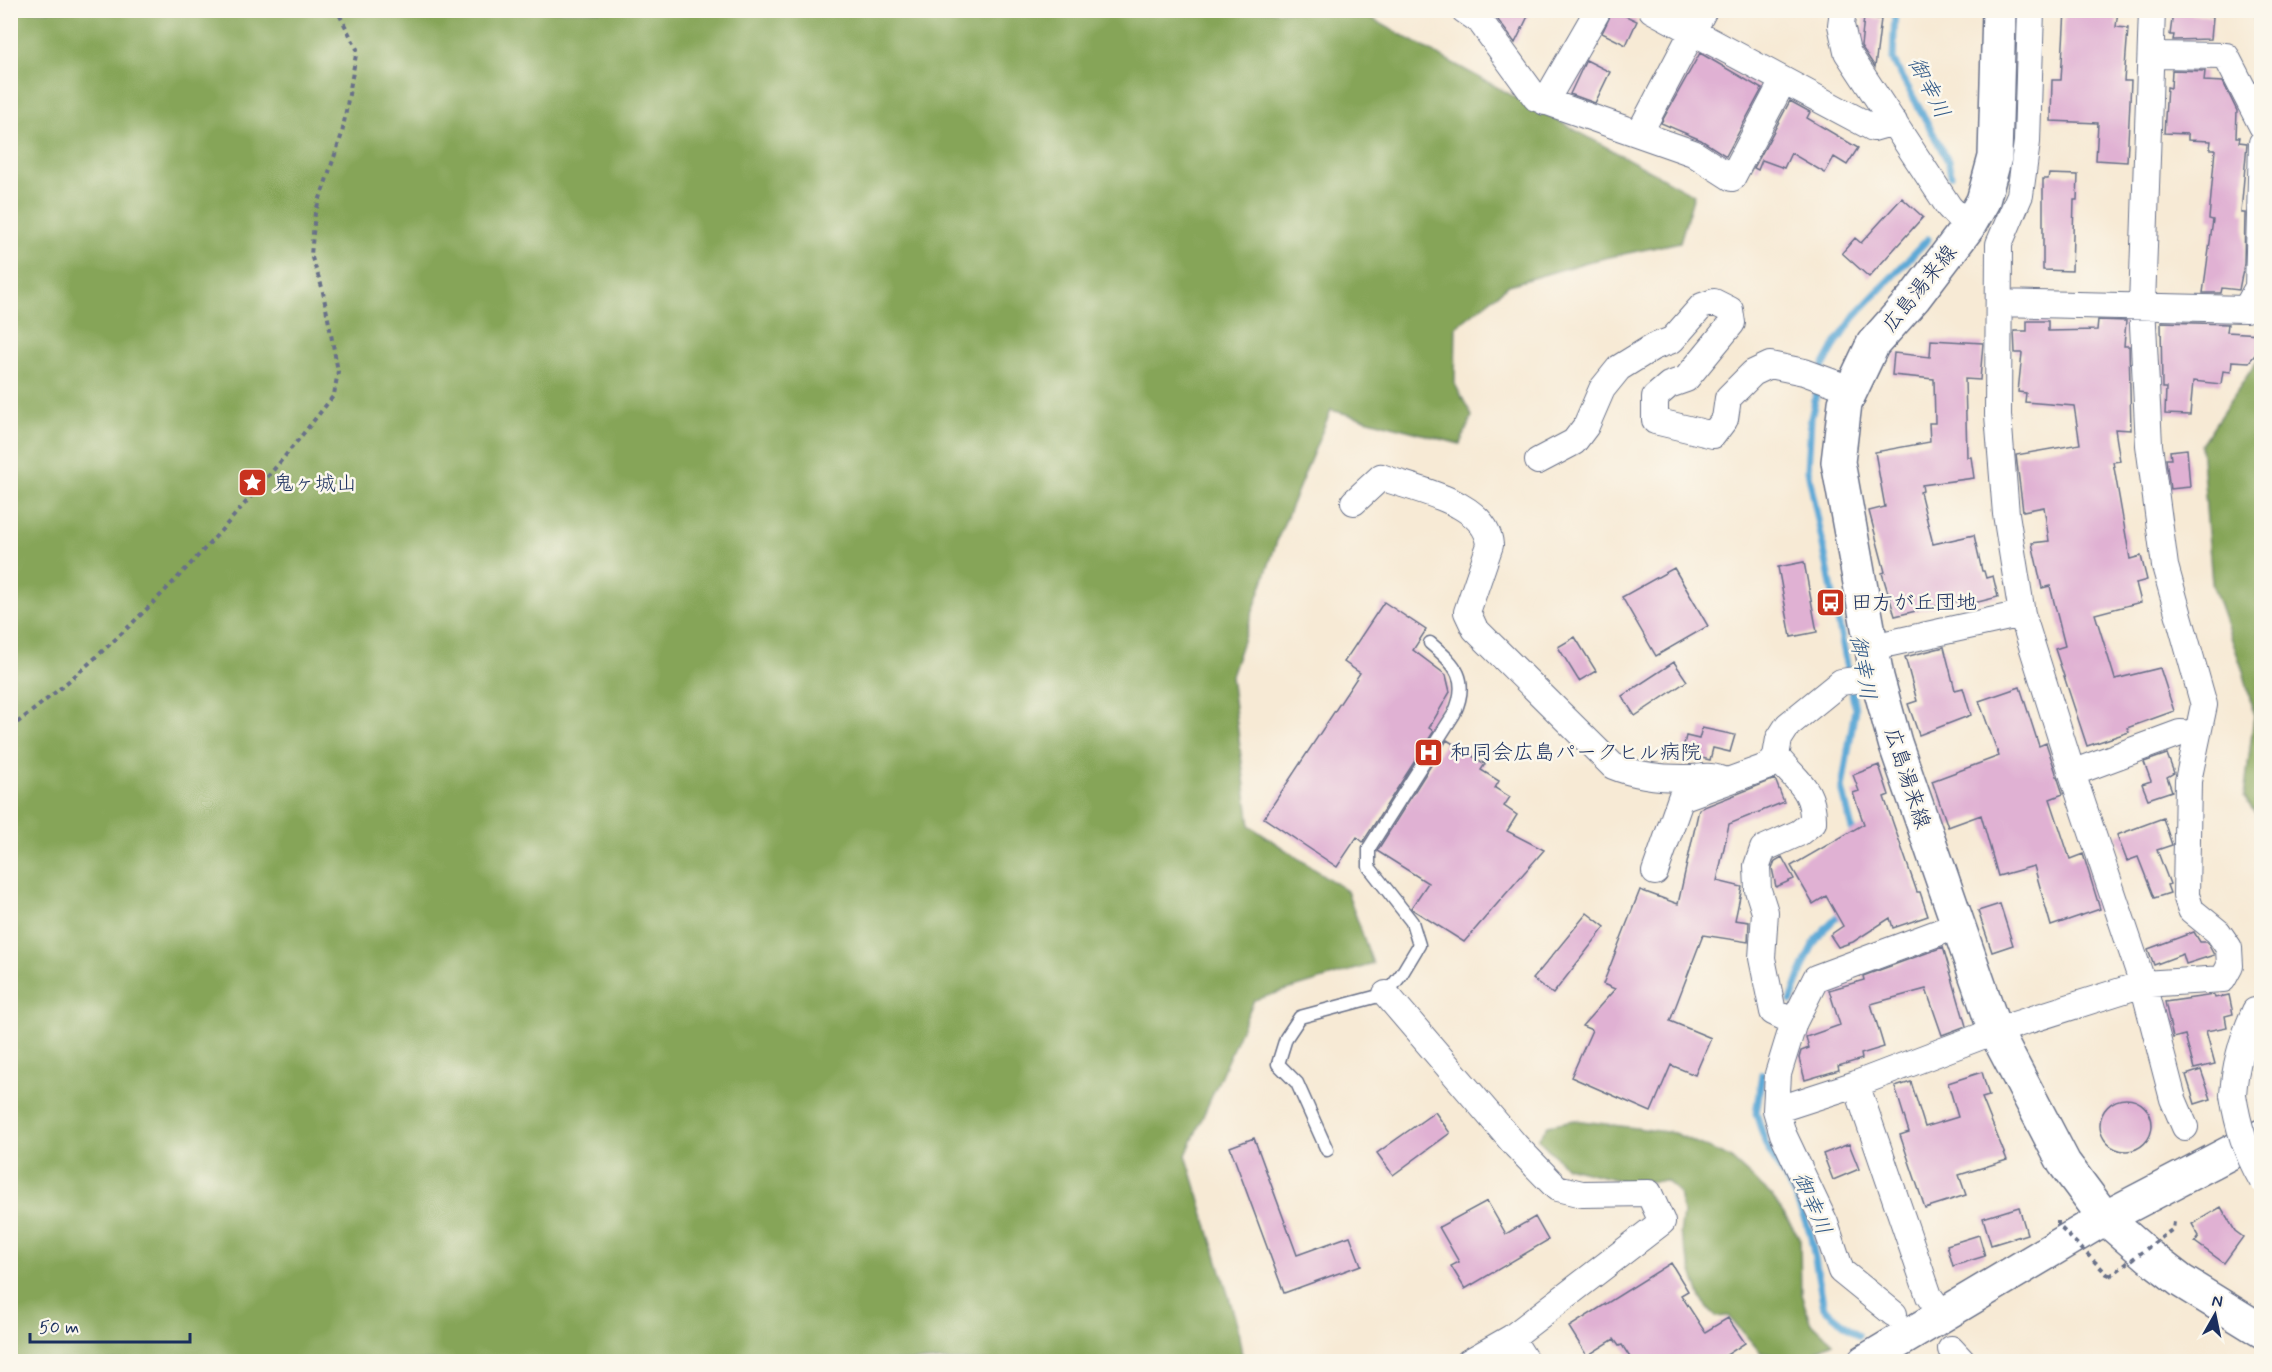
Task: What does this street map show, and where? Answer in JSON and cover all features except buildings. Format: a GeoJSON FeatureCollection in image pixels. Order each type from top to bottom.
{"type":"FeatureCollection","features":[{"type":"Feature","properties":{"kind":"main road","name":"広島湯来線"},"geometry":{"type":"LineString","coordinates":[[1999,10],[1995,157],[1983,201],[1968,227],[1914,298],[1873,344],[1845,403],[1838,462],[1875,662],[1895,744],[1995,1031],[2064,1163],[2105,1218],[2181,1281],[2262,1331]]}},
{"type":"Feature","properties":{"kind":"main road"},"geometry":{"type":"LineString","coordinates":[[1864,1362],[2105,1218],[2262,1136]]}},
{"type":"Feature","properties":{"kind":"street"},"geometry":{"type":"LineString","coordinates":[[1545,102],[1598,10]]}},
{"type":"Feature","properties":{"kind":"street"},"geometry":{"type":"LineString","coordinates":[[1652,10],[1698,22],[1783,81],[1873,128],[1894,122]]}},
{"type":"Feature","properties":{"kind":"street"},"geometry":{"type":"LineString","coordinates":[[1844,10],[1841,25],[1847,52],[1948,207],[1968,227]]}},
{"type":"Feature","properties":{"kind":"street"},"geometry":{"type":"LineString","coordinates":[[2031,10],[2027,142],[2020,195],[1999,244],[1998,415],[2006,514],[2022,614],[2072,773],[2143,984],[2173,1099],[2185,1127]]}},
{"type":"Feature","properties":{"kind":"street"},"geometry":{"type":"LineString","coordinates":[[1776,1110],[1856,1084],[1995,1031],[2143,984],[2223,979],[2230,966],[2229,948],[2218,932],[2191,910],[2186,895],[2188,781],[2204,705],[2165,566],[2149,445],[2142,305],[2152,10]]}},
{"type":"Feature","properties":{"kind":"street"},"geometry":{"type":"LineString","coordinates":[[1476,14],[1536,98],[1640,132],[1693,153],[1732,178],[1783,81]]}},
{"type":"Feature","properties":{"kind":"street"},"geometry":{"type":"LineString","coordinates":[[1640,132],[1698,22]]}},
{"type":"Feature","properties":{"kind":"street"},"geometry":{"type":"LineString","coordinates":[[2151,55],[2226,56],[2262,126]]}},
{"type":"Feature","properties":{"kind":"street"},"geometry":{"type":"LineString","coordinates":[[1999,303],[2246,309],[2258,287],[2262,143]]}},
{"type":"Feature","properties":{"kind":"street"},"geometry":{"type":"LineString","coordinates":[[1538,461],[1574,442],[1586,426],[1602,389],[1619,368],[1653,347],[1672,340],[1702,306],[1714,302],[1730,310],[1732,323],[1686,379],[1669,385],[1655,397],[1655,421],[1713,435],[1725,419],[1728,398],[1753,373],[1770,365],[1804,372],[1850,389]]}},
{"type":"Feature","properties":{"kind":"street"},"geometry":{"type":"LineString","coordinates":[[1354,502],[1381,477],[1464,507],[1481,520],[1489,534],[1490,545],[1467,612],[1475,629],[1504,655],[1613,766],[1633,774],[1684,779],[1711,775],[1725,781]]}},
{"type":"Feature","properties":{"kind":"street"},"geometry":{"type":"LineString","coordinates":[[1655,872],[1681,798],[1769,766],[1776,756],[1779,739],[1788,725],[1841,682],[1875,662],[2022,614]]}},
{"type":"Feature","properties":{"kind":"street"},"geometry":{"type":"LineString","coordinates":[[2072,773],[2180,733],[2197,734]]}},
{"type":"Feature","properties":{"kind":"street"},"geometry":{"type":"LineString","coordinates":[[1776,756],[1790,775],[1806,788],[1813,807],[1813,822],[1799,833],[1762,849],[1757,866],[1758,890],[1765,912],[1762,958],[1773,1012],[1794,1022]]}},
{"type":"Feature","properties":{"kind":"street"},"geometry":{"type":"LineString","coordinates":[[1894,1314],[1841,1271],[1825,1223],[1783,1134],[1776,1110],[1778,1074],[1794,1022],[1816,978],[1959,925]]}},
{"type":"Feature","properties":{"kind":"street"},"geometry":{"type":"LineString","coordinates":[[1386,994],[1516,1146],[1557,1188],[1582,1194],[1648,1193],[1662,1222],[1510,1338],[1469,1362]]}},
{"type":"Feature","properties":{"kind":"street"},"geometry":{"type":"LineString","coordinates":[[2255,1011],[2240,1047],[2233,1095],[2238,1127],[2247,1153],[2262,1180]]}},
{"type":"Feature","properties":{"kind":"street"},"geometry":{"type":"LineString","coordinates":[[1856,1084],[1929,1296],[1943,1315]]}},
{"type":"Feature","properties":{"kind":"street"},"geometry":{"type":"LineString","coordinates":[[1510,1338],[1526,1362]]}},
{"type":"Feature","properties":{"kind":"lane"},"geometry":{"type":"LineString","coordinates":[[1327,1150],[1297,1083],[1278,1064],[1286,1038],[1300,1017],[1386,994],[1401,975],[1419,945],[1412,922],[1369,867],[1369,848],[1454,714],[1461,697],[1461,680],[1453,662],[1430,643]]}},
{"type":"Feature","properties":{"kind":"path"},"geometry":{"type":"LineString","coordinates":[[10,728],[47,701],[167,589],[334,395],[338,371],[322,287],[311,255],[315,213],[342,134],[357,49],[338,10]]}},
{"type":"Feature","properties":{"kind":"path"},"geometry":{"type":"LineString","coordinates":[[2058,1221],[2058,1225],[2112,1276],[2173,1229],[2174,1222]]}},
{"type":"Feature","properties":{"kind":"green space"},"geometry":{"type":"Polygon","coordinates":[[[10,11],[1358,11],[1694,195],[1680,242],[1591,261],[1509,285],[1456,327],[1455,384],[1472,416],[1460,444],[1331,410],[1278,538],[1231,676],[1250,826],[1347,891],[1373,964],[1254,1000],[1186,1155],[1237,1324],[1243,1361],[11,1361],[10,11]]]}},
{"type":"Feature","properties":{"kind":"green space"},"geometry":{"type":"Polygon","coordinates":[[[2253,11],[2261,11],[2261,48],[2253,11]]]}},
{"type":"Feature","properties":{"kind":"green space"},"geometry":{"type":"Polygon","coordinates":[[[2261,355],[2262,818],[2260,820],[2244,797],[2254,716],[2244,674],[2212,583],[2201,445],[2261,355]]]}},
{"type":"Feature","properties":{"kind":"green space"},"geometry":{"type":"Polygon","coordinates":[[[1575,1120],[1674,1133],[1730,1158],[1772,1196],[1800,1239],[1801,1294],[1810,1321],[1833,1343],[1802,1358],[1761,1353],[1729,1316],[1716,1317],[1701,1299],[1680,1234],[1683,1214],[1679,1193],[1667,1181],[1626,1182],[1566,1167],[1538,1139],[1548,1125],[1575,1120]]]}},
{"type":"Feature","properties":{"kind":"waterway","name":"御幸川"},"geometry":{"type":"LineString","coordinates":[[1895,10],[1893,60],[1948,161],[1951,175]]}},
{"type":"Feature","properties":{"kind":"waterway","name":"御幸川"},"geometry":{"type":"LineString","coordinates":[[1849,675],[1808,470],[1811,418],[1823,366],[1836,343],[1858,312],[1928,239]]}},
{"type":"Feature","properties":{"kind":"waterway","name":"御幸川"},"geometry":{"type":"LineString","coordinates":[[1851,686],[1855,709],[1842,788],[1854,837]]}},
{"type":"Feature","properties":{"kind":"waterway","name":"御幸川"},"geometry":{"type":"LineString","coordinates":[[1791,1001],[1815,941],[1822,931],[1843,912]]}},
{"type":"Feature","properties":{"kind":"waterway","name":"御幸川"},"geometry":{"type":"LineString","coordinates":[[1762,1074],[1756,1113],[1766,1145],[1793,1192],[1810,1232],[1824,1308],[1858,1335]]}},
{"type":"Feature","properties":{"kind":"place","name":"鬼ヶ城山"},"geometry":{"type":"Point","coordinates":[252,483]}},
{"type":"Feature","properties":{"kind":"place","name":"田方が丘団地"},"geometry":{"type":"Point","coordinates":[1830,602]}},
{"type":"Feature","properties":{"kind":"place","name":"和同会広島パークヒル病院"},"geometry":{"type":"Point","coordinates":[1429,752]}}]}
